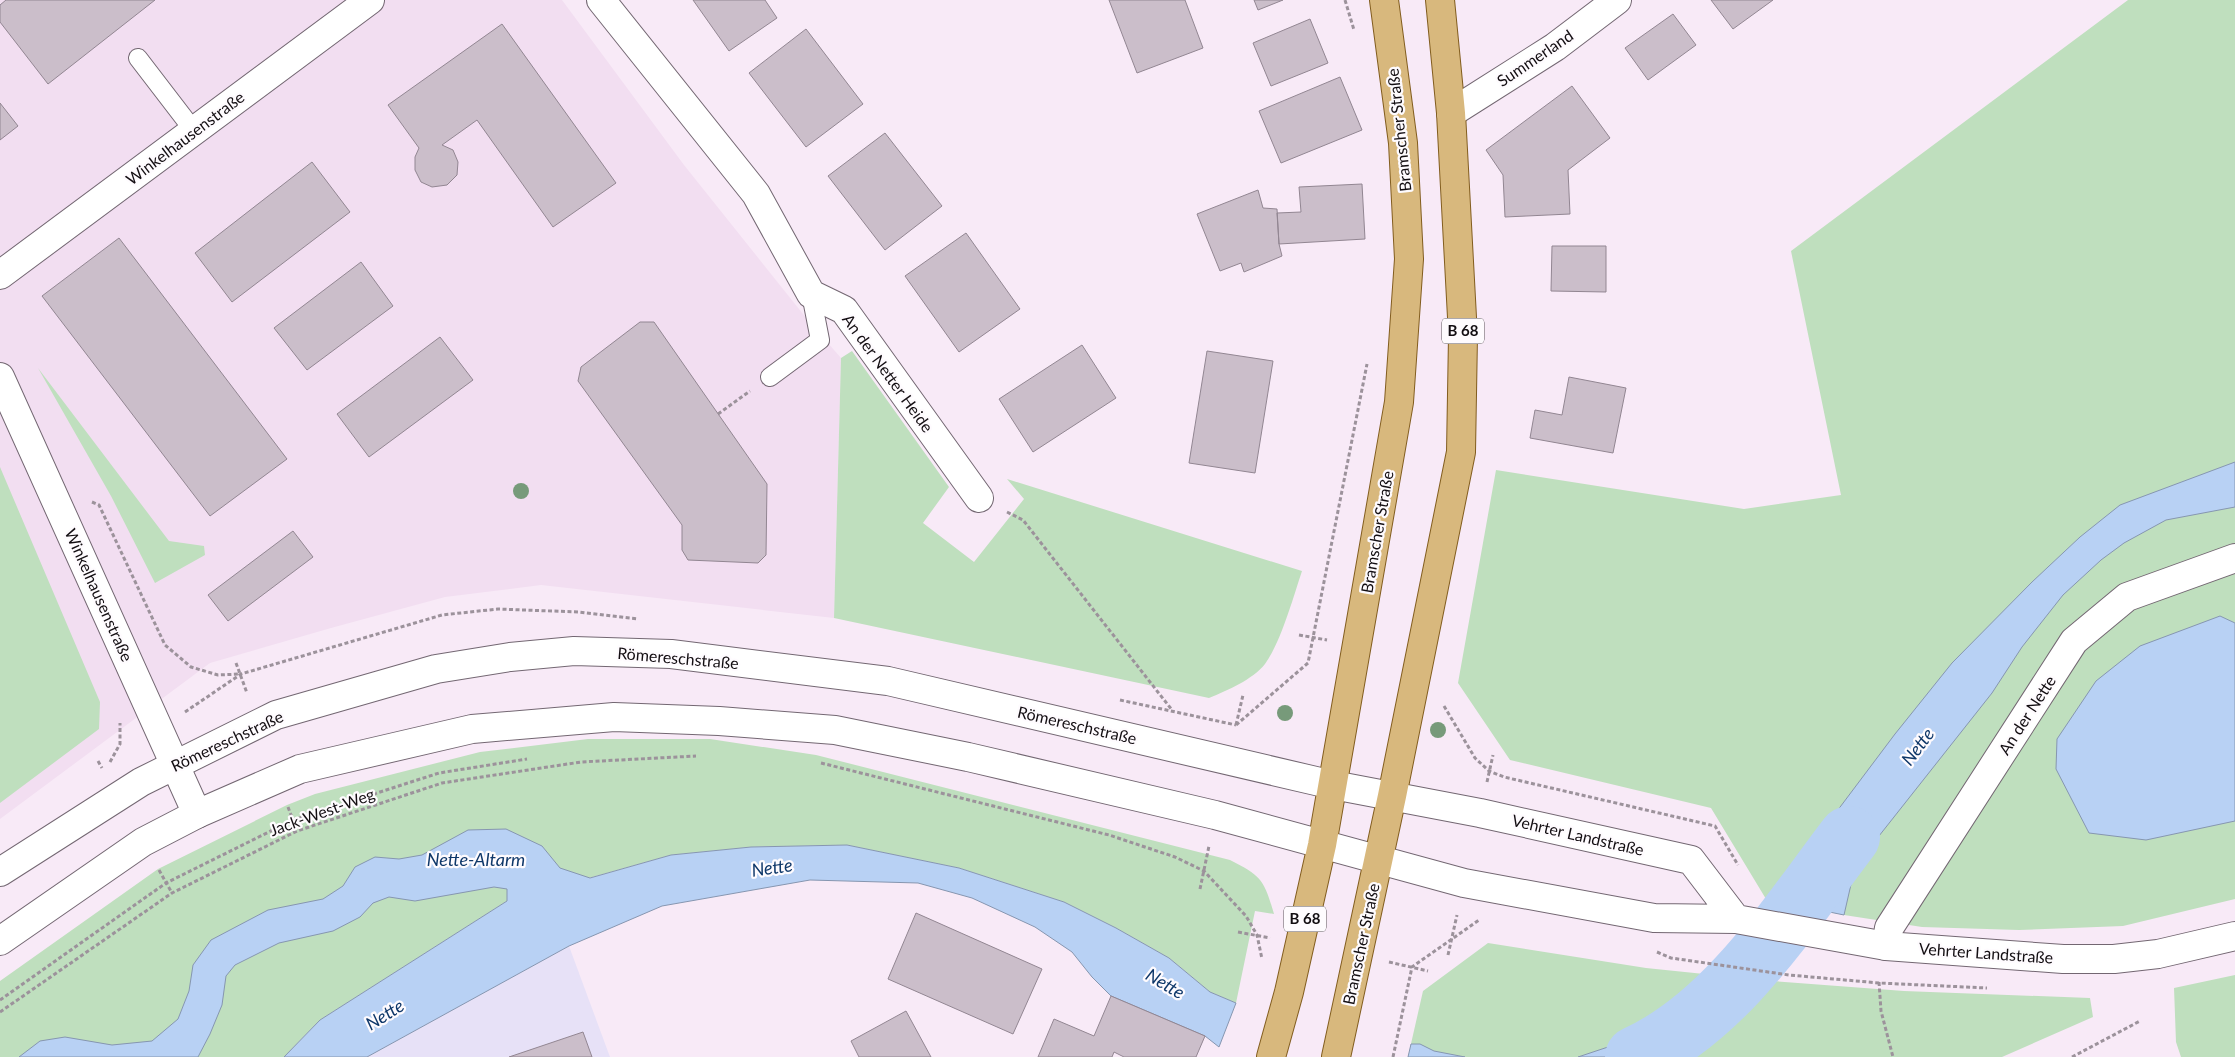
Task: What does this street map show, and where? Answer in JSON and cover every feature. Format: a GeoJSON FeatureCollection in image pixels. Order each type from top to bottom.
{"type":"FeatureCollection","features":[{"type":"Feature","properties":{"kind":"main road"},"geometry":{"type":"LineString","coordinates":[[601,0],[756,194],[811,294]]}},
{"type":"Feature","properties":{"kind":"main road","name":"Bramscher Straße"},"geometry":{"type":"LineString","coordinates":[[1271,1057],[1289,992],[1322,845],[1399,402],[1409,259],[1403,143],[1384,0]]}},
{"type":"Feature","properties":{"kind":"main road","name":"Bramscher Straße"},"geometry":{"type":"LineString","coordinates":[[1336,1057],[1379,861],[1461,452],[1463,336],[1451,113],[1440,0]]}},
{"type":"Feature","properties":{"kind":"main road","name":"Summerland"},"geometry":{"type":"LineString","coordinates":[[1451,113],[1555,47],[1617,0]]}},
{"type":"Feature","properties":{"kind":"main road","name":"Winkelhausenstraße"},"geometry":{"type":"LineString","coordinates":[[0,275],[194,131],[360,3]]}},
{"type":"Feature","properties":{"kind":"main road","name":"An der Netter Heide"},"geometry":{"type":"LineString","coordinates":[[811,294],[844,310],[980,498]]}},
{"type":"Feature","properties":{"kind":"main road","name":"Winkelhausenstraße"},"geometry":{"type":"LineString","coordinates":[[0,377],[197,814]]}},
{"type":"Feature","properties":{"kind":"main road","name":"An der Nette"},"geometry":{"type":"LineString","coordinates":[[1886,946],[1889,928],[2074,641],[2127,596],[2235,558]]}},
{"type":"Feature","properties":{"kind":"main road","name":"Römereschstraße"},"geometry":{"type":"LineString","coordinates":[[0,872],[117,795],[276,715],[436,669],[510,657],[574,651],[671,654],[888,681],[1333,785],[1392,796]]}},
{"type":"Feature","properties":{"kind":"main road"},"geometry":{"type":"LineString","coordinates":[[0,941],[143,842],[197,814],[300,768],[472,729],[614,717],[719,721],[836,730],[968,757],[1215,815],[1379,861]]}},
{"type":"Feature","properties":{"kind":"main road","name":"Vehrter Landstraße"},"geometry":{"type":"LineString","coordinates":[[1392,796],[1480,813],[1691,860],[1744,921]]}},
{"type":"Feature","properties":{"kind":"main road","name":"Vehrter Landstraße"},"geometry":{"type":"LineString","coordinates":[[1379,861],[1464,883],[1654,918],[1744,921],[1886,946],[2063,959],[2114,959],[2158,954],[2235,936]]}},
{"type":"Feature","properties":{"kind":"lane"},"geometry":{"type":"LineString","coordinates":[[138,58],[194,131]]}},
{"type":"Feature","properties":{"kind":"lane"},"geometry":{"type":"LineString","coordinates":[[770,377],[820,340],[811,294]]}},
{"type":"Feature","properties":{"kind":"path"},"geometry":{"type":"LineString","coordinates":[[1345,0],[1356,37]]}},
{"type":"Feature","properties":{"kind":"path"},"geometry":{"type":"LineString","coordinates":[[1236,725],[1308,664],[1368,356]]}},
{"type":"Feature","properties":{"kind":"path"},"geometry":{"type":"LineString","coordinates":[[718,414],[770,377]]}},
{"type":"Feature","properties":{"kind":"path"},"geometry":{"type":"LineString","coordinates":[[980,498],[1023,520],[1172,711],[1236,725]]}},
{"type":"Feature","properties":{"kind":"path"},"geometry":{"type":"LineString","coordinates":[[90,501],[99,505],[165,645],[191,667],[218,675],[241,674],[236,663]]}},
{"type":"Feature","properties":{"kind":"path"},"geometry":{"type":"LineString","coordinates":[[1299,635],[1314,638]]}},
{"type":"Feature","properties":{"kind":"path"},"geometry":{"type":"LineString","coordinates":[[1236,725],[1243,695]]}},
{"type":"Feature","properties":{"kind":"path"},"geometry":{"type":"LineString","coordinates":[[1442,700],[1444,708],[1475,758],[1489,771],[1504,777],[1715,826]]}},
{"type":"Feature","properties":{"kind":"path"},"geometry":{"type":"LineString","coordinates":[[1489,771],[1493,755]]}},
{"type":"Feature","properties":{"kind":"path","name":"Jack-West-Weg"},"geometry":{"type":"LineString","coordinates":[[0,1012],[172,893],[297,831],[442,783],[581,762],[696,756]]}},
{"type":"Feature","properties":{"kind":"path"},"geometry":{"type":"LineString","coordinates":[[0,1000],[166,883],[293,820],[439,773],[532,758]]}},
{"type":"Feature","properties":{"kind":"path"},"geometry":{"type":"LineString","coordinates":[[98,761],[103,769]]}},
{"type":"Feature","properties":{"kind":"path"},"geometry":{"type":"LineString","coordinates":[[814,761],[1109,836],[1176,857],[1204,871],[1246,916],[1257,935],[1238,932]]}},
{"type":"Feature","properties":{"kind":"path"},"geometry":{"type":"LineString","coordinates":[[293,820],[297,831]]}},
{"type":"Feature","properties":{"kind":"path"},"geometry":{"type":"LineString","coordinates":[[1200,889],[1204,871]]}},
{"type":"Feature","properties":{"kind":"path"},"geometry":{"type":"LineString","coordinates":[[166,883],[172,893]]}},
{"type":"Feature","properties":{"kind":"path"},"geometry":{"type":"LineString","coordinates":[[1393,1057],[1412,967],[1451,940],[1448,956]]}},
{"type":"Feature","properties":{"kind":"path"},"geometry":{"type":"LineString","coordinates":[[1671,958],[1789,974],[1879,983],[1881,1012],[1893,1057]]}},
{"type":"Feature","properties":{"kind":"path"},"geometry":{"type":"LineString","coordinates":[[1412,967],[1428,971]]}},
{"type":"Feature","properties":{"kind":"path"},"geometry":{"type":"LineString","coordinates":[[2072,1057],[2140,1021]]}},
{"type":"Feature","properties":{"kind":"shaded area"},"geometry":{"type":"Polygon","coordinates":[[[0,0],[562,0],[684,165],[807,319],[841,358],[834,618],[541,585],[445,597],[210,663],[0,819],[0,0]]]}},
{"type":"Feature","properties":{"kind":"shaded area"},"geometry":{"type":"Polygon","coordinates":[[[569,946],[610,1057],[367,1057],[569,946]]]}},
{"type":"Feature","properties":{"kind":"green space"},"geometry":{"type":"Polygon","coordinates":[[[2128,0],[2235,0],[2235,899],[2123,926],[2019,930],[1922,927],[1844,915],[1766,899],[1711,808],[1510,760],[1458,683],[1496,470],[1744,509],[1841,495],[1791,251],[2128,0]]]}},
{"type":"Feature","properties":{"kind":"green space"},"geometry":{"type":"Polygon","coordinates":[[[852,351],[949,487],[923,523],[974,562],[1024,499],[1007,479],[1302,571],[1281,632],[1265,664],[1247,680],[1209,698],[834,618],[841,358],[852,351]]]}},
{"type":"Feature","properties":{"kind":"green space"},"geometry":{"type":"Polygon","coordinates":[[[38,368],[169,541],[204,546],[205,555],[155,583],[111,496],[38,368]]]}},
{"type":"Feature","properties":{"kind":"green space"},"geometry":{"type":"Polygon","coordinates":[[[0,467],[100,702],[99,729],[0,803],[0,467]]]}},
{"type":"Feature","properties":{"kind":"green space"},"geometry":{"type":"Polygon","coordinates":[[[588,739],[710,739],[816,755],[1230,860],[1249,870],[1260,880],[1267,893],[1274,914],[1255,911],[1236,1003],[1210,992],[1169,958],[1116,928],[1064,902],[959,868],[847,845],[751,847],[671,855],[507,901],[320,1020],[284,1057],[0,1057],[0,981],[158,869],[287,805],[315,794],[480,752],[588,739]]]}},
{"type":"Feature","properties":{"kind":"green space"},"geometry":{"type":"Polygon","coordinates":[[[1488,943],[1646,968],[1772,981],[1904,991],[2090,998],[2093,1017],[2002,1057],[1408,1057],[1423,991],[1488,943]]]}},
{"type":"Feature","properties":{"kind":"green space"},"geometry":{"type":"Polygon","coordinates":[[[2235,975],[2235,1057],[2181,1057],[2176,1042],[2174,988],[2235,975]]]}},
{"type":"Feature","properties":{"kind":"water"},"geometry":{"type":"Polygon","coordinates":[[[2235,462],[2235,507],[2166,520],[2124,543],[2101,560],[2063,595],[2022,647],[1992,693],[1875,841],[1852,880],[1844,915],[1766,899],[1798,863],[1895,734],[1952,663],[2032,582],[2080,537],[2120,505],[2235,462]]]}},
{"type":"Feature","properties":{"kind":"water"},"geometry":{"type":"Polygon","coordinates":[[[2220,616],[2235,623],[2235,821],[2146,840],[2089,833],[2056,769],[2057,739],[2096,681],[2140,646],[2220,616]]]}},
{"type":"Feature","properties":{"kind":"water","name":"Nette-Altarm"},"geometry":{"type":"Polygon","coordinates":[[[506,829],[542,846],[560,868],[590,878],[671,855],[751,847],[847,845],[959,868],[1064,902],[1116,928],[1169,958],[1210,992],[1236,1003],[1219,1047],[1205,1036],[1111,996],[1092,977],[1072,952],[1035,927],[972,898],[918,883],[810,880],[662,906],[569,946],[367,1057],[284,1057],[320,1020],[507,901],[507,889],[494,887],[415,901],[389,897],[373,903],[360,917],[333,931],[279,943],[235,965],[226,976],[222,1005],[198,1057],[19,1057],[40,1041],[65,1037],[112,1045],[152,1041],[178,1019],[189,991],[193,965],[211,940],[268,910],[323,899],[343,886],[355,867],[375,857],[399,859],[422,855],[468,830],[506,829]]]}},
{"type":"Feature","properties":{"kind":"water"},"geometry":{"type":"Polygon","coordinates":[[[1707,973],[1772,981],[1719,1025],[1670,1057],[1578,1057],[1638,1037],[1690,994],[1707,973]]]}},
{"type":"Feature","properties":{"kind":"water"},"geometry":{"type":"Polygon","coordinates":[[[1411,1044],[1420,1044],[1434,1051],[1465,1057],[1408,1057],[1411,1044]]]}},
{"type":"Feature","properties":{"kind":"building"},"geometry":{"type":"Polygon","coordinates":[[[6,0],[155,0],[48,84],[0,22],[0,5],[6,0]]]}},
{"type":"Feature","properties":{"kind":"building"},"geometry":{"type":"Polygon","coordinates":[[[693,0],[765,0],[777,18],[729,51],[693,0]]]}},
{"type":"Feature","properties":{"kind":"building"},"geometry":{"type":"Polygon","coordinates":[[[1109,0],[1185,0],[1203,48],[1137,73],[1109,0]]]}},
{"type":"Feature","properties":{"kind":"building"},"geometry":{"type":"Polygon","coordinates":[[[1254,0],[1283,0],[1258,10],[1254,0]]]}},
{"type":"Feature","properties":{"kind":"building"},"geometry":{"type":"Polygon","coordinates":[[[1711,0],[1773,0],[1733,29],[1711,0]]]}},
{"type":"Feature","properties":{"kind":"building"},"geometry":{"type":"Polygon","coordinates":[[[1673,14],[1696,45],[1648,80],[1625,48],[1673,14]]]}},
{"type":"Feature","properties":{"kind":"building"},"geometry":{"type":"Polygon","coordinates":[[[1310,19],[1328,63],[1271,86],[1253,43],[1310,19]]]}},
{"type":"Feature","properties":{"kind":"building"},"geometry":{"type":"Polygon","coordinates":[[[502,24],[616,183],[553,227],[477,120],[442,145],[453,150],[458,162],[457,175],[447,185],[432,187],[421,182],[415,170],[415,157],[419,148],[388,105],[502,24]]]}},
{"type":"Feature","properties":{"kind":"building"},"geometry":{"type":"Polygon","coordinates":[[[806,29],[863,104],[806,147],[749,73],[806,29]]]}},
{"type":"Feature","properties":{"kind":"building"},"geometry":{"type":"Polygon","coordinates":[[[1340,77],[1362,130],[1281,163],[1259,111],[1340,77]]]}},
{"type":"Feature","properties":{"kind":"building"},"geometry":{"type":"Polygon","coordinates":[[[1572,86],[1610,138],[1568,170],[1570,214],[1505,217],[1503,175],[1486,150],[1572,86]]]}},
{"type":"Feature","properties":{"kind":"building"},"geometry":{"type":"Polygon","coordinates":[[[0,103],[18,126],[0,140],[0,103]]]}},
{"type":"Feature","properties":{"kind":"building"},"geometry":{"type":"Polygon","coordinates":[[[885,133],[942,206],[885,250],[828,176],[885,133]]]}},
{"type":"Feature","properties":{"kind":"building"},"geometry":{"type":"Polygon","coordinates":[[[312,162],[350,212],[232,302],[195,253],[312,162]]]}},
{"type":"Feature","properties":{"kind":"building"},"geometry":{"type":"Polygon","coordinates":[[[1362,184],[1365,239],[1279,244],[1277,213],[1301,212],[1299,187],[1362,184]]]}},
{"type":"Feature","properties":{"kind":"building"},"geometry":{"type":"Polygon","coordinates":[[[1258,190],[1263,208],[1277,209],[1279,244],[1282,256],[1244,272],[1241,263],[1220,271],[1197,214],[1258,190]]]}},
{"type":"Feature","properties":{"kind":"building"},"geometry":{"type":"Polygon","coordinates":[[[966,233],[1020,309],[959,352],[905,276],[966,233]]]}},
{"type":"Feature","properties":{"kind":"building"},"geometry":{"type":"Polygon","coordinates":[[[119,238],[287,459],[210,516],[42,296],[119,238]]]}},
{"type":"Feature","properties":{"kind":"building"},"geometry":{"type":"Polygon","coordinates":[[[1552,246],[1606,246],[1606,292],[1551,291],[1552,246]]]}},
{"type":"Feature","properties":{"kind":"building"},"geometry":{"type":"Polygon","coordinates":[[[361,262],[393,306],[307,370],[274,328],[361,262]]]}},
{"type":"Feature","properties":{"kind":"building"},"geometry":{"type":"Polygon","coordinates":[[[640,322],[654,322],[767,484],[766,555],[758,563],[688,560],[682,550],[682,525],[578,381],[581,367],[640,322]]]}},
{"type":"Feature","properties":{"kind":"building"},"geometry":{"type":"Polygon","coordinates":[[[440,337],[473,380],[369,457],[337,414],[440,337]]]}},
{"type":"Feature","properties":{"kind":"building"},"geometry":{"type":"Polygon","coordinates":[[[1082,345],[1116,398],[1033,452],[999,399],[1082,345]]]}},
{"type":"Feature","properties":{"kind":"building"},"geometry":{"type":"Polygon","coordinates":[[[1207,351],[1273,361],[1255,473],[1189,463],[1207,351]]]}},
{"type":"Feature","properties":{"kind":"building"},"geometry":{"type":"Polygon","coordinates":[[[1569,377],[1626,388],[1613,453],[1530,438],[1535,410],[1562,415],[1569,377]]]}},
{"type":"Feature","properties":{"kind":"building"},"geometry":{"type":"Polygon","coordinates":[[[293,531],[313,557],[228,621],[208,595],[293,531]]]}},
{"type":"Feature","properties":{"kind":"building"},"geometry":{"type":"Polygon","coordinates":[[[916,913],[1042,969],[1013,1034],[888,979],[916,913]]]}},
{"type":"Feature","properties":{"kind":"building"},"geometry":{"type":"Polygon","coordinates":[[[1111,996],[1205,1036],[1196,1057],[1124,1057],[1114,1052],[1112,1057],[1038,1057],[1054,1019],[1094,1036],[1111,996]]]}},
{"type":"Feature","properties":{"kind":"building"},"geometry":{"type":"Polygon","coordinates":[[[906,1011],[931,1057],[859,1057],[851,1041],[906,1011]]]}},
{"type":"Feature","properties":{"kind":"building"},"geometry":{"type":"Polygon","coordinates":[[[583,1032],[592,1057],[509,1057],[583,1032]]]}},
{"type":"Feature","properties":{"kind":"waterway","name":"Nette"},"geometry":{"type":"LineString","coordinates":[[1636,1057],[1669,1039],[1728,990],[1780,930],[1849,837]]}}]}
